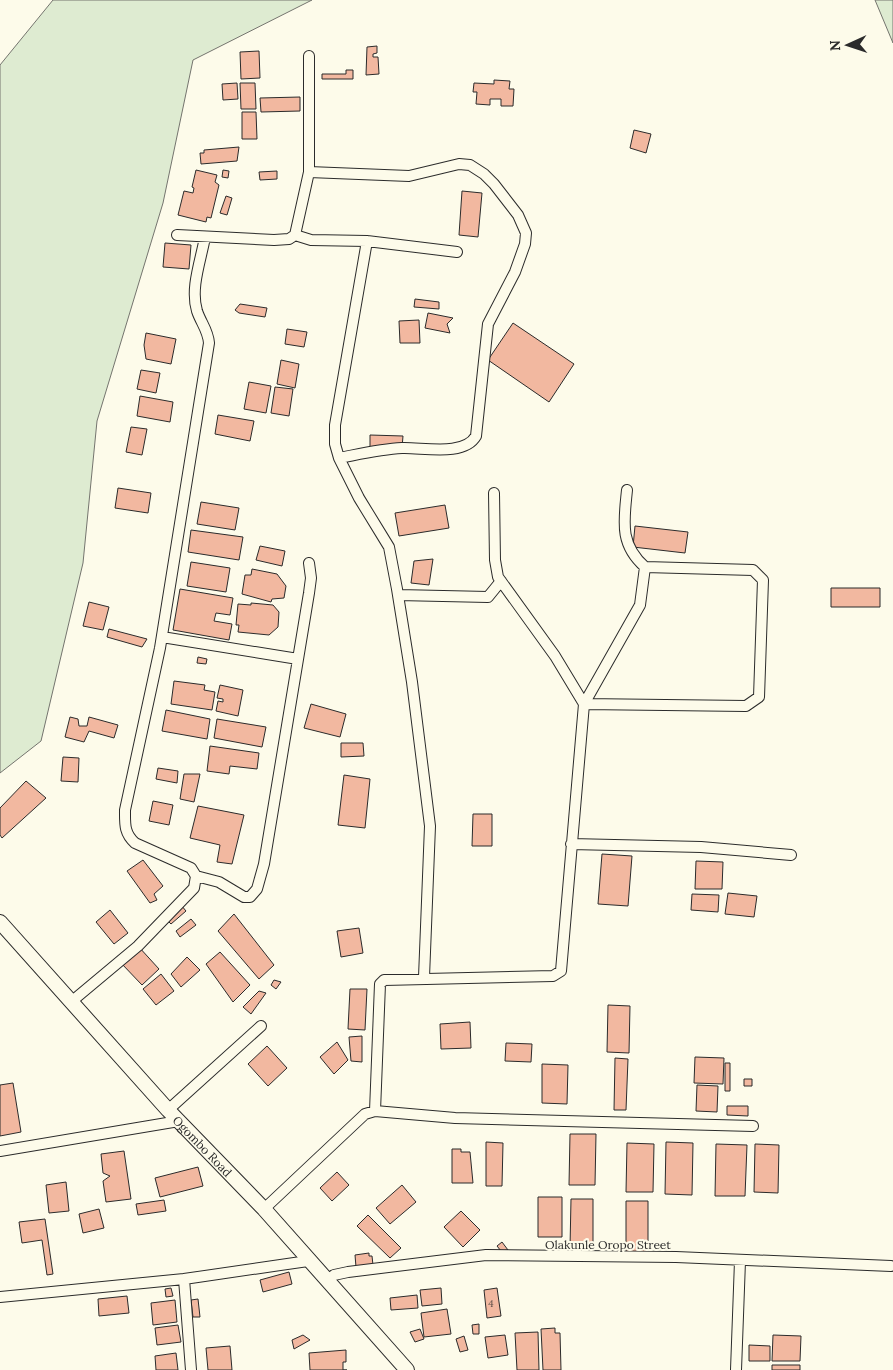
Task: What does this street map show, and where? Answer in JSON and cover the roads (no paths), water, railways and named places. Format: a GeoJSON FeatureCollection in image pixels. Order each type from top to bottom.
{"type":"FeatureCollection","features":[{"type":"Feature","properties":{"kind":"main road","name":"Ogombo Road"},"geometry":{"type":"LineString","coordinates":[[0,922],[168,1110],[264,1209],[308,1261],[407,1370]]}},
{"type":"Feature","properties":{"kind":"street"},"geometry":{"type":"LineString","coordinates":[[177,235],[288,239],[295,234],[309,172],[309,56]]}},
{"type":"Feature","properties":{"kind":"street"},"geometry":{"type":"LineString","coordinates":[[309,172],[409,176],[459,164],[470,165],[484,174],[494,184],[518,214],[526,233],[526,244],[515,272],[488,324],[476,436],[472,442],[464,446],[430,450],[402,448],[339,458]]}},
{"type":"Feature","properties":{"kind":"street"},"geometry":{"type":"LineString","coordinates":[[295,234],[310,240],[367,241],[457,252]]}},
{"type":"Feature","properties":{"kind":"street"},"geometry":{"type":"LineString","coordinates":[[71,1002],[138,946],[194,888],[196,876],[191,868],[135,843],[125,830],[126,810],[162,637],[209,343],[208,331],[197,312],[195,291],[205,237]]}},
{"type":"Feature","properties":{"kind":"street"},"geometry":{"type":"LineString","coordinates":[[367,241],[335,425],[335,444],[339,458],[389,547],[398,595],[412,682],[430,826],[424,977]]}},
{"type":"Feature","properties":{"kind":"street"},"geometry":{"type":"LineString","coordinates":[[584,704],[746,706],[759,697],[763,580],[753,570],[645,567],[631,552],[626,543],[624,531],[627,490]]}},
{"type":"Feature","properties":{"kind":"street"},"geometry":{"type":"LineString","coordinates":[[494,493],[494,560],[501,582],[555,656],[584,704]]}},
{"type":"Feature","properties":{"kind":"street"},"geometry":{"type":"LineString","coordinates":[[196,876],[219,882],[244,897],[250,897],[257,889],[264,864],[311,578],[309,563]]}},
{"type":"Feature","properties":{"kind":"street"},"geometry":{"type":"LineString","coordinates":[[375,1111],[380,984],[384,980],[390,978],[424,977],[558,975],[563,965],[571,844],[584,704],[640,605],[645,567]]}},
{"type":"Feature","properties":{"kind":"street"},"geometry":{"type":"LineString","coordinates":[[398,595],[488,597],[501,582]]}},
{"type":"Feature","properties":{"kind":"street"},"geometry":{"type":"LineString","coordinates":[[162,637],[298,659]]}},
{"type":"Feature","properties":{"kind":"street"},"geometry":{"type":"LineString","coordinates":[[571,844],[702,847],[791,855]]}},
{"type":"Feature","properties":{"kind":"street"},"geometry":{"type":"LineString","coordinates":[[168,1110],[261,1026]]}},
{"type":"Feature","properties":{"kind":"street"},"geometry":{"type":"LineString","coordinates":[[264,1209],[365,1114],[375,1111],[454,1118],[752,1126]]}},
{"type":"Feature","properties":{"kind":"street"},"geometry":{"type":"LineString","coordinates":[[0,1151],[179,1121]]}},
{"type":"Feature","properties":{"kind":"street","name":"Olakunle Oropo Street"},"geometry":{"type":"LineString","coordinates":[[327,1280],[334,1275],[348,1272],[486,1255],[676,1257],[891,1266]]}},
{"type":"Feature","properties":{"kind":"street"},"geometry":{"type":"LineString","coordinates":[[0,1297],[184,1279],[308,1261]]}},
{"type":"Feature","properties":{"kind":"street"},"geometry":{"type":"LineString","coordinates":[[736,1370],[740,1261]]}},
{"type":"Feature","properties":{"kind":"street"},"geometry":{"type":"LineString","coordinates":[[184,1279],[191,1370]]}}]}
